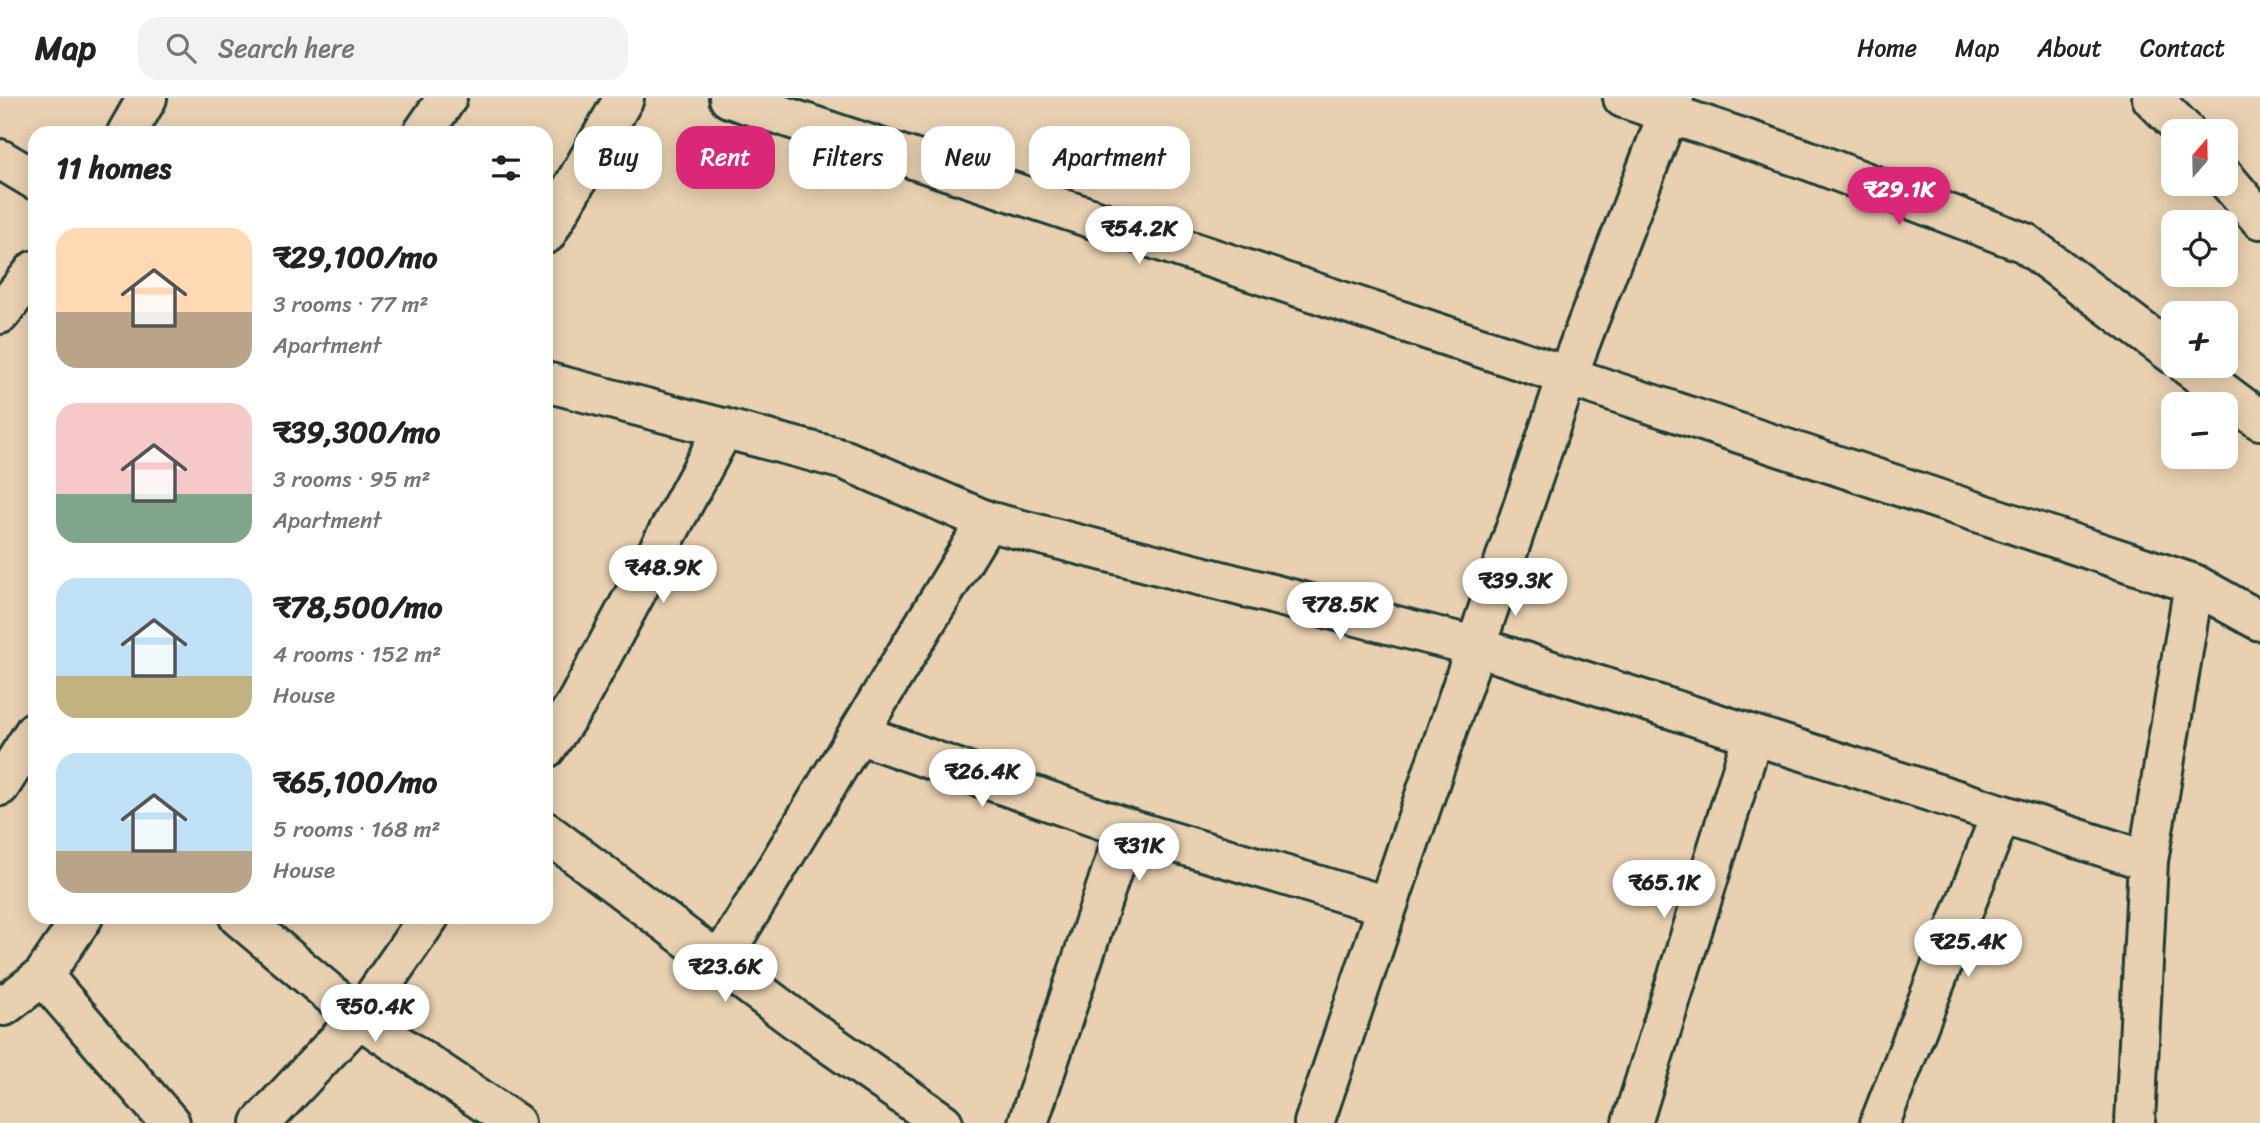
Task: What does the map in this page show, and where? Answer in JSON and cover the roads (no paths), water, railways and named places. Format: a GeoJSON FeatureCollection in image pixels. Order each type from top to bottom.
{"type":"FeatureCollection","features":[{"type":"Feature","properties":{"kind":"street"},"geometry":{"type":"LineString","coordinates":[[131,126],[147,98]]}},
{"type":"Feature","properties":{"kind":"street"},"geometry":{"type":"LineString","coordinates":[[428,126],[447,98]]}},
{"type":"Feature","properties":{"kind":"street"},"geometry":{"type":"LineString","coordinates":[[553,222],[624,98]]}},
{"type":"Feature","properties":{"kind":"street"},"geometry":{"type":"LineString","coordinates":[[729,98],[2194,584],[2260,621]]}},
{"type":"Feature","properties":{"kind":"street"},"geometry":{"type":"LineString","coordinates":[[1623,98],[1672,105],[2025,243],[2161,345]]}},
{"type":"Feature","properties":{"kind":"street"},"geometry":{"type":"LineString","coordinates":[[2152,98],[2173,119]]}},
{"type":"Feature","properties":{"kind":"street"},"geometry":{"type":"LineString","coordinates":[[1314,1123],[1567,377],[1672,105]]}},
{"type":"Feature","properties":{"kind":"street"},"geometry":{"type":"LineString","coordinates":[[0,159],[28,176]]}},
{"type":"Feature","properties":{"kind":"street"},"geometry":{"type":"LineString","coordinates":[[2238,193],[2260,219]]}},
{"type":"Feature","properties":{"kind":"street"},"geometry":{"type":"LineString","coordinates":[[0,314],[28,279]]}},
{"type":"Feature","properties":{"kind":"street"},"geometry":{"type":"LineString","coordinates":[[2204,378],[2260,421]]}},
{"type":"Feature","properties":{"kind":"street"},"geometry":{"type":"LineString","coordinates":[[553,384],[845,460],[987,521],[1474,646],[2148,861]]}},
{"type":"Feature","properties":{"kind":"street"},"geometry":{"type":"LineString","coordinates":[[553,738],[576,704],[724,428]]}},
{"type":"Feature","properties":{"kind":"street"},"geometry":{"type":"LineString","coordinates":[[719,963],[987,521]]}},
{"type":"Feature","properties":{"kind":"street"},"geometry":{"type":"LineString","coordinates":[[2135,1123],[2148,861],[2194,584]]}},
{"type":"Feature","properties":{"kind":"street"},"geometry":{"type":"LineString","coordinates":[[858,734],[1126,828],[1387,906]]}},
{"type":"Feature","properties":{"kind":"street"},"geometry":{"type":"LineString","coordinates":[[1632,1123],[1753,735]]}},
{"type":"Feature","properties":{"kind":"street"},"geometry":{"type":"LineString","coordinates":[[0,786],[28,742]]}},
{"type":"Feature","properties":{"kind":"street"},"geometry":{"type":"LineString","coordinates":[[1880,1123],[2001,814]]}},
{"type":"Feature","properties":{"kind":"street"},"geometry":{"type":"LineString","coordinates":[[1028,1123],[1126,828]]}},
{"type":"Feature","properties":{"kind":"street"},"geometry":{"type":"LineString","coordinates":[[553,837],[719,963],[943,1123]]}},
{"type":"Feature","properties":{"kind":"street"},"geometry":{"type":"LineString","coordinates":[[0,1003],[4,1006],[43,976],[78,924]]}},
{"type":"Feature","properties":{"kind":"street"},"geometry":{"type":"LineString","coordinates":[[247,924],[359,1018],[515,1123]]}},
{"type":"Feature","properties":{"kind":"street"},"geometry":{"type":"LineString","coordinates":[[261,1123],[359,1018],[424,924]]}},
{"type":"Feature","properties":{"kind":"street"},"geometry":{"type":"LineString","coordinates":[[43,976],[170,1123]]}}]}
